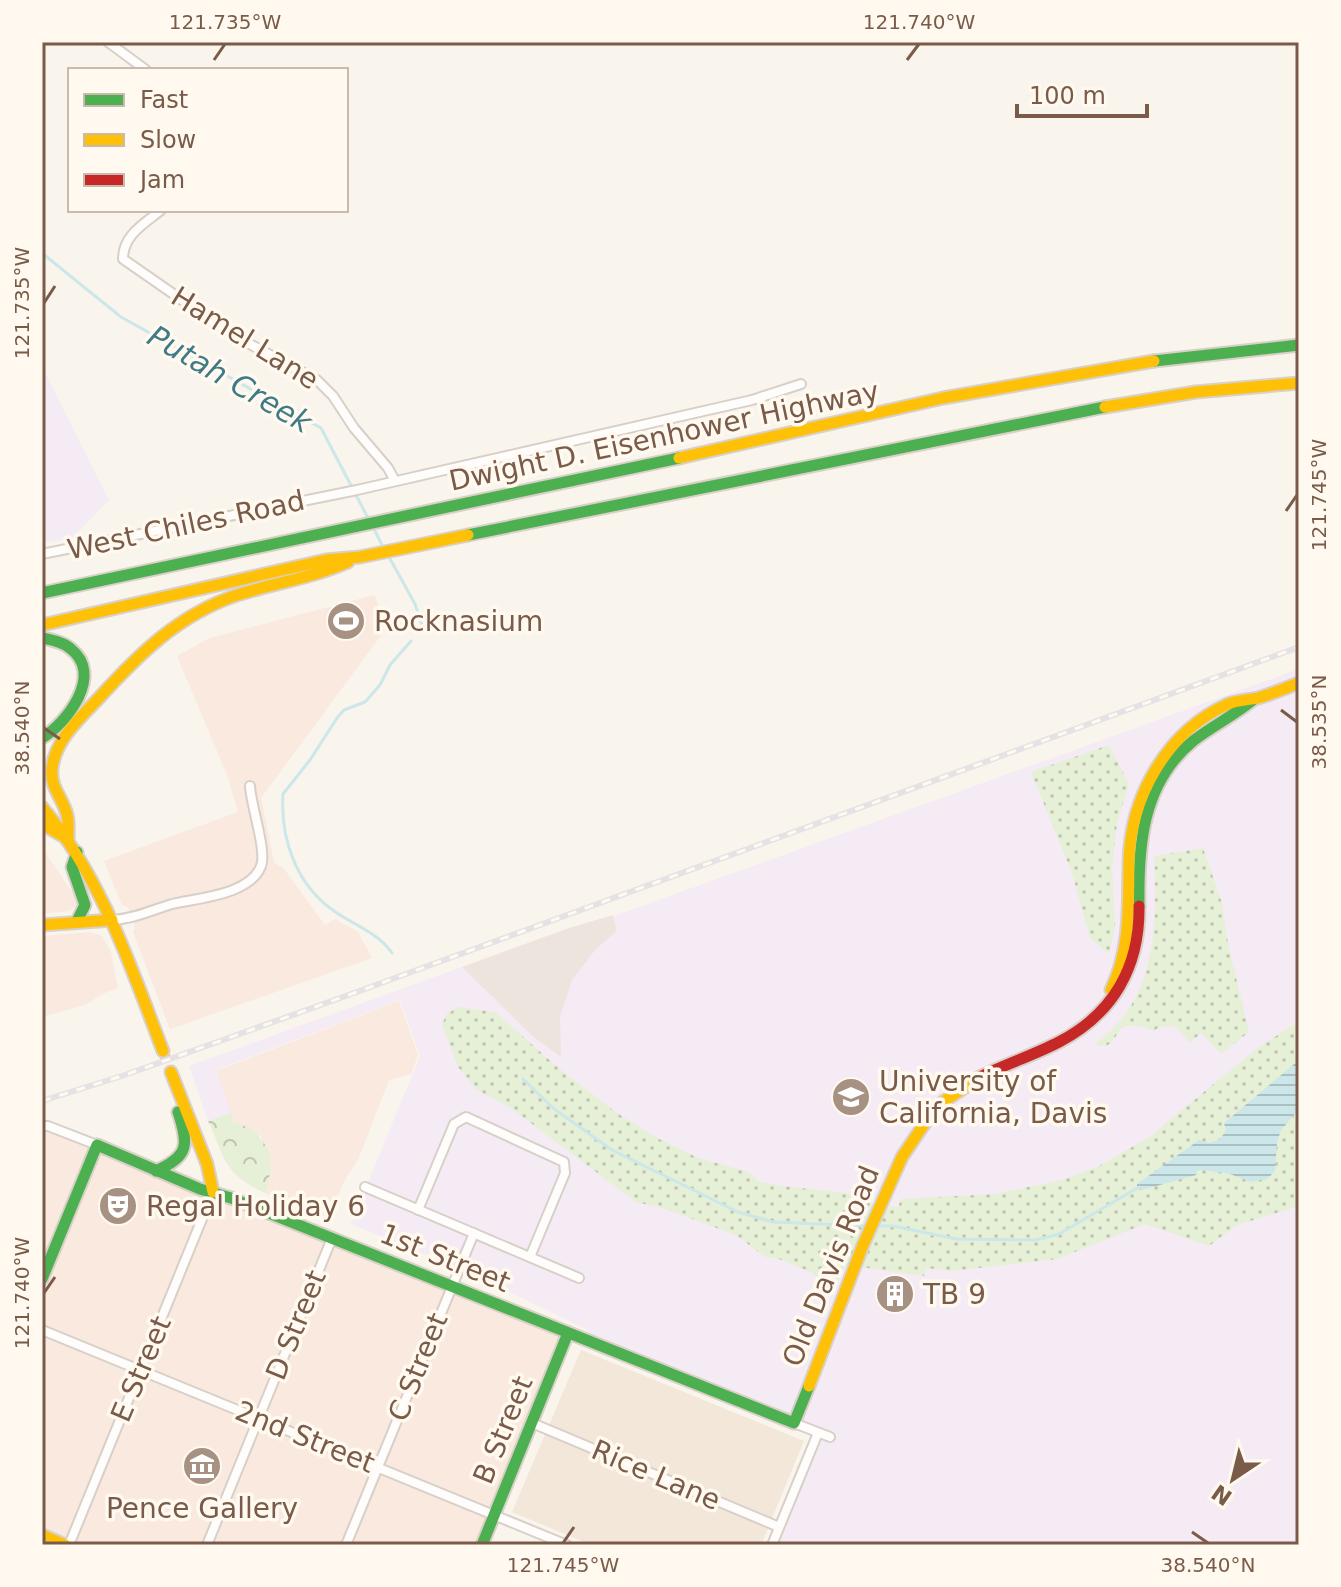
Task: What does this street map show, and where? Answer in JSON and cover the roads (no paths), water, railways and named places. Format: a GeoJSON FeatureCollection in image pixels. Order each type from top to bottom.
{"type":"FeatureCollection","features":[{"type":"Feature","properties":{"kind":"main road","name":"Dwight D. Eisenhower Highway"},"geometry":{"type":"LineString","coordinates":[[45,592],[1070,373],[1188,355],[1299,345]]}},
{"type":"Feature","properties":{"kind":"main road","name":"Dwight D. Eisenhower Highway"},"geometry":{"type":"LineString","coordinates":[[42,625],[326,560],[360,557],[1055,415],[1196,392],[1299,383]]}},
{"type":"Feature","properties":{"kind":"main road"},"geometry":{"type":"LineString","coordinates":[[68,839],[67,815],[56,797],[52,778],[55,754],[70,730],[140,650],[186,618],[236,595],[331,571],[360,557]]}},
{"type":"Feature","properties":{"kind":"main road"},"geometry":{"type":"LineString","coordinates":[[42,638],[58,642],[72,651],[83,666],[85,678],[83,695],[42,738]]}},
{"type":"Feature","properties":{"kind":"main road","name":"Old Davis Road"},"geometry":{"type":"LineString","coordinates":[[794,1423],[863,1243],[903,1152],[919,1128],[941,1104],[974,1080],[1086,1028],[1113,999],[1134,958],[1141,914],[1139,848],[1146,814],[1158,785],[1180,753],[1221,720],[1239,712],[1254,699],[1299,683]]}},
{"type":"Feature","properties":{"kind":"main road"},"geometry":{"type":"LineString","coordinates":[[42,807],[77,852],[112,920],[163,1051]]}},
{"type":"Feature","properties":{"kind":"main road"},"geometry":{"type":"LineString","coordinates":[[42,824],[68,839]]}},
{"type":"Feature","properties":{"kind":"main road"},"geometry":{"type":"LineString","coordinates":[[77,852],[72,867],[85,905],[77,921]]}},
{"type":"Feature","properties":{"kind":"main road"},"geometry":{"type":"LineString","coordinates":[[42,925],[112,920]]}},
{"type":"Feature","properties":{"kind":"main road"},"geometry":{"type":"LineString","coordinates":[[171,1072],[207,1164],[213,1192]]}},
{"type":"Feature","properties":{"kind":"main road"},"geometry":{"type":"LineString","coordinates":[[156,1171],[173,1164],[185,1150],[187,1139],[177,1106],[178,1091]]}},
{"type":"Feature","properties":{"kind":"main road"},"geometry":{"type":"LineString","coordinates":[[42,1279],[97,1145]]}},
{"type":"Feature","properties":{"kind":"main road","name":"1st Street"},"geometry":{"type":"LineString","coordinates":[[97,1145],[794,1423]]}},
{"type":"Feature","properties":{"kind":"main road","name":"B Street"},"geometry":{"type":"LineString","coordinates":[[482,1545],[568,1333]]}},
{"type":"Feature","properties":{"kind":"main road"},"geometry":{"type":"LineString","coordinates":[[42,1535],[67,1545]]}},
{"type":"Feature","properties":{"kind":"street"},"geometry":{"type":"LineString","coordinates":[[108,42],[143,68]]}},
{"type":"Feature","properties":{"kind":"street","name":"Hamel Lane"},"geometry":{"type":"LineString","coordinates":[[159,212],[126,242],[122,253],[126,263],[231,334],[317,380],[333,396],[395,481]]}},
{"type":"Feature","properties":{"kind":"street"},"geometry":{"type":"LineString","coordinates":[[395,481],[752,400],[801,384]]}},
{"type":"Feature","properties":{"kind":"street","name":"West Chiles Road"},"geometry":{"type":"LineString","coordinates":[[42,554],[395,481]]}},
{"type":"Feature","properties":{"kind":"street"},"geometry":{"type":"LineString","coordinates":[[112,920],[207,898],[242,886],[254,878],[260,869],[263,854],[251,805],[250,786]]}},
{"type":"Feature","properties":{"kind":"street"},"geometry":{"type":"LineString","coordinates":[[418,1210],[454,1124],[466,1117],[564,1162],[565,1173],[530,1257]]}},
{"type":"Feature","properties":{"kind":"street","name":"1st Street"},"geometry":{"type":"LineString","coordinates":[[42,1126],[97,1145]]}},
{"type":"Feature","properties":{"kind":"street"},"geometry":{"type":"LineString","coordinates":[[365,1187],[579,1278]]}},
{"type":"Feature","properties":{"kind":"street","name":"E Street"},"geometry":{"type":"LineString","coordinates":[[67,1545],[213,1192]]}},
{"type":"Feature","properties":{"kind":"street","name":"C Street"},"geometry":{"type":"LineString","coordinates":[[346,1545],[474,1233]]}},
{"type":"Feature","properties":{"kind":"street","name":"D Street"},"geometry":{"type":"LineString","coordinates":[[207,1545],[332,1238]]}},
{"type":"Feature","properties":{"kind":"street","name":"2nd Street"},"geometry":{"type":"LineString","coordinates":[[42,1330],[567,1545]]}},
{"type":"Feature","properties":{"kind":"street","name":"Rice Lane"},"geometry":{"type":"LineString","coordinates":[[532,1423],[779,1527]]}},
{"type":"Feature","properties":{"kind":"street","name":"1st Street"},"geometry":{"type":"LineString","coordinates":[[794,1423],[830,1437]]}},
{"type":"Feature","properties":{"kind":"street"},"geometry":{"type":"LineString","coordinates":[[772,1545],[818,1433]]}},
{"type":"Feature","properties":{"kind":"water"},"geometry":{"type":"Polygon","coordinates":[[[1299,1060],[1299,1109],[1281,1130],[1275,1171],[1267,1179],[1251,1182],[1230,1174],[1203,1170],[1197,1171],[1196,1175],[1142,1190],[1137,1188],[1137,1184],[1199,1140],[1210,1143],[1220,1139],[1226,1131],[1224,1123],[1299,1060]]]}},
{"type":"Feature","properties":{"kind":"waterway","name":"Putah Creek"},"geometry":{"type":"LineString","coordinates":[[42,253],[121,317],[321,428],[368,518]]}},
{"type":"Feature","properties":{"kind":"waterway","name":"Putah Creek"},"geometry":{"type":"LineString","coordinates":[[374,529],[383,547]]}},
{"type":"Feature","properties":{"kind":"waterway","name":"Putah Creek"},"geometry":{"type":"LineString","coordinates":[[389,557],[415,604],[422,625]]}},
{"type":"Feature","properties":{"kind":"waterway","name":"Putah Creek"},"geometry":{"type":"LineString","coordinates":[[392,953],[374,935],[337,913],[311,890],[288,845],[283,794],[337,718],[344,710],[365,702],[411,641]]}},
{"type":"Feature","properties":{"kind":"waterway"},"geometry":{"type":"LineString","coordinates":[[523,1079],[553,1108],[612,1150],[738,1212],[773,1222],[866,1226]]}},
{"type":"Feature","properties":{"kind":"waterway"},"geometry":{"type":"LineString","coordinates":[[873,1226],[893,1226],[956,1239],[1036,1240],[1059,1234],[1139,1187]]}},
{"type":"Feature","properties":{"kind":"tunnel"},"geometry":{"type":"LineString","coordinates":[[163,1051],[171,1072]]}},
{"type":"Feature","properties":{"kind":"railway"},"geometry":{"type":"LineString","coordinates":[[42,1101],[125,1075],[354,993],[1299,647]]}},
{"type":"Feature","properties":{"kind":"place","name":"Rocknasium"},"geometry":{"type":"Point","coordinates":[346,621]}},
{"type":"Feature","properties":{"kind":"place","name":"University of California, Davis"},"geometry":{"type":"Point","coordinates":[851,1097]}},
{"type":"Feature","properties":{"kind":"place","name":"Regal Holiday 6"},"geometry":{"type":"Point","coordinates":[118,1206]}},
{"type":"Feature","properties":{"kind":"place","name":"TB 9"},"geometry":{"type":"Point","coordinates":[895,1294]}},
{"type":"Feature","properties":{"kind":"place","name":"Pence Gallery"},"geometry":{"type":"Point","coordinates":[202,1466]}}]}
